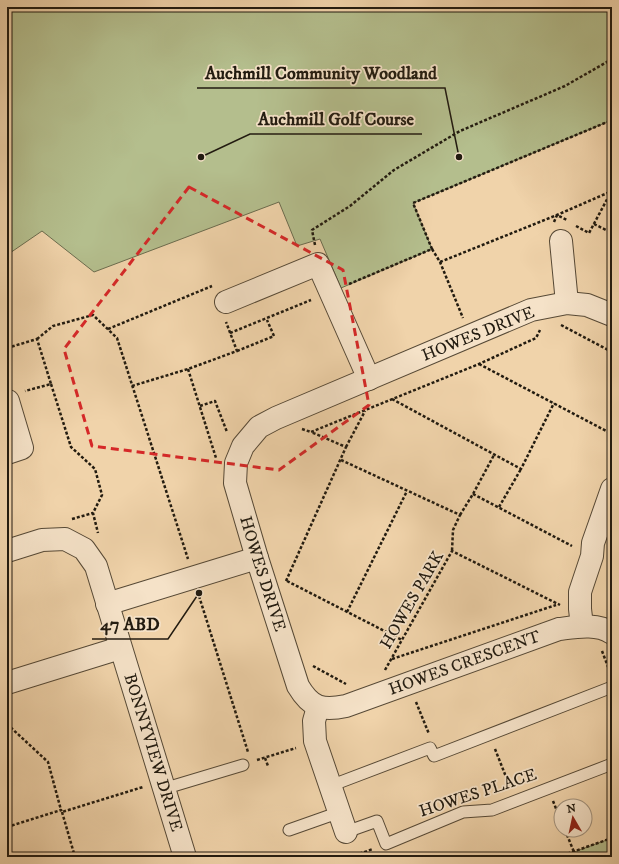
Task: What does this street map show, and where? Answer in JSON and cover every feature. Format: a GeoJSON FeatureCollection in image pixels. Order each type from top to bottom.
{"type":"FeatureCollection","features":[{"type":"Feature","properties":{"kind":"street"},"geometry":{"type":"LineString","coordinates":[[561,241],[567,303]]}},
{"type":"Feature","properties":{"kind":"street"},"geometry":{"type":"LineString","coordinates":[[222,304],[318,264],[369,379]]}},
{"type":"Feature","properties":{"kind":"street","name":"HOWES DRIVE"},"geometry":{"type":"LineString","coordinates":[[318,707],[305,698],[298,686],[257,558],[235,483],[236,463],[243,446],[259,427],[271,421],[531,310],[567,303],[587,304],[612,315]]}},
{"type":"Feature","properties":{"kind":"street"},"geometry":{"type":"LineString","coordinates":[[7,453],[22,448],[15,396]]}},
{"type":"Feature","properties":{"kind":"street"},"geometry":{"type":"LineString","coordinates":[[581,618],[580,592],[592,556],[593,543],[612,489]]}},
{"type":"Feature","properties":{"kind":"street","name":"BONNYVIEW DRIVE"},"geometry":{"type":"LineString","coordinates":[[7,551],[42,540],[65,539],[84,549],[96,566],[185,857]]}},
{"type":"Feature","properties":{"kind":"street"},"geometry":{"type":"LineString","coordinates":[[107,604],[257,558]]}},
{"type":"Feature","properties":{"kind":"street","name":"HOWES CRESCENT"},"geometry":{"type":"LineString","coordinates":[[318,707],[330,709],[346,706],[370,698],[559,629],[581,618],[612,633]]}},
{"type":"Feature","properties":{"kind":"street"},"geometry":{"type":"LineString","coordinates":[[7,683],[120,648]]}},
{"type":"Feature","properties":{"kind":"street"},"geometry":{"type":"LineString","coordinates":[[318,707],[314,721],[316,741],[343,822]]}},
{"type":"Feature","properties":{"kind":"lane"},"geometry":{"type":"LineString","coordinates":[[330,786],[430,748],[434,756],[612,687]]}},
{"type":"Feature","properties":{"kind":"lane"},"geometry":{"type":"LineString","coordinates":[[162,785],[247,764]]}},
{"type":"Feature","properties":{"kind":"lane","name":"HOWES PLACE"},"geometry":{"type":"LineString","coordinates":[[386,844],[463,812],[492,810],[612,764]]}},
{"type":"Feature","properties":{"kind":"lane"},"geometry":{"type":"LineString","coordinates":[[289,830],[343,822],[377,821],[386,844]]}},
{"type":"Feature","properties":{"kind":"path"},"geometry":{"type":"LineString","coordinates":[[318,264],[312,230],[350,206],[394,170],[460,131],[565,86],[612,60]]}},
{"type":"Feature","properties":{"kind":"path"},"geometry":{"type":"LineString","coordinates":[[470,336],[440,262],[432,249],[413,203],[612,120]]}},
{"type":"Feature","properties":{"kind":"path"},"geometry":{"type":"LineString","coordinates":[[440,262],[612,191]]}},
{"type":"Feature","properties":{"kind":"path"},"geometry":{"type":"LineString","coordinates":[[557,215],[589,233],[612,191]]}},
{"type":"Feature","properties":{"kind":"path"},"geometry":{"type":"LineString","coordinates":[[557,215],[547,234],[561,241]]}},
{"type":"Feature","properties":{"kind":"path"},"geometry":{"type":"LineString","coordinates":[[594,224],[612,233]]}},
{"type":"Feature","properties":{"kind":"path"},"geometry":{"type":"LineString","coordinates":[[230,333],[330,293],[432,249]]}},
{"type":"Feature","properties":{"kind":"path"},"geometry":{"type":"LineString","coordinates":[[108,329],[212,286],[222,304],[237,351]]}},
{"type":"Feature","properties":{"kind":"path"},"geometry":{"type":"LineString","coordinates":[[346,447],[311,432],[479,364],[536,338],[547,318],[531,310]]}},
{"type":"Feature","properties":{"kind":"path"},"geometry":{"type":"LineString","coordinates":[[7,348],[37,339],[53,326],[93,314],[117,338],[249,755]]}},
{"type":"Feature","properties":{"kind":"path"},"geometry":{"type":"LineString","coordinates":[[132,386],[188,369],[274,336],[267,319]]}},
{"type":"Feature","properties":{"kind":"path"},"geometry":{"type":"LineString","coordinates":[[560,325],[612,352]]}},
{"type":"Feature","properties":{"kind":"path"},"geometry":{"type":"LineString","coordinates":[[37,339],[71,447],[95,469],[102,495],[93,513],[99,536]]}},
{"type":"Feature","properties":{"kind":"path"},"geometry":{"type":"LineString","coordinates":[[479,364],[612,434]]}},
{"type":"Feature","properties":{"kind":"path"},"geometry":{"type":"LineString","coordinates":[[188,369],[220,472],[235,483]]}},
{"type":"Feature","properties":{"kind":"path"},"geometry":{"type":"LineString","coordinates":[[15,396],[51,384]]}},
{"type":"Feature","properties":{"kind":"path"},"geometry":{"type":"LineString","coordinates":[[392,399],[521,469]]}},
{"type":"Feature","properties":{"kind":"path"},"geometry":{"type":"LineString","coordinates":[[200,406],[215,401],[231,440],[243,446]]}},
{"type":"Feature","properties":{"kind":"path"},"geometry":{"type":"LineString","coordinates":[[499,507],[521,469],[554,403]]}},
{"type":"Feature","properties":{"kind":"path"},"geometry":{"type":"LineString","coordinates":[[274,609],[340,460],[365,410]]}},
{"type":"Feature","properties":{"kind":"path"},"geometry":{"type":"LineString","coordinates":[[452,551],[453,530],[494,454]]}},
{"type":"Feature","properties":{"kind":"path"},"geometry":{"type":"LineString","coordinates":[[340,460],[460,515]]}},
{"type":"Feature","properties":{"kind":"path"},"geometry":{"type":"LineString","coordinates":[[348,612],[407,491]]}},
{"type":"Feature","properties":{"kind":"path"},"geometry":{"type":"LineString","coordinates":[[473,494],[592,556]]}},
{"type":"Feature","properties":{"kind":"path","name":"HOWES PARK"},"geometry":{"type":"LineString","coordinates":[[370,698],[452,551],[557,604],[581,618]]}},
{"type":"Feature","properties":{"kind":"path"},"geometry":{"type":"LineString","coordinates":[[287,581],[402,640]]}},
{"type":"Feature","properties":{"kind":"path"},"geometry":{"type":"LineString","coordinates":[[391,659],[557,604]]}},
{"type":"Feature","properties":{"kind":"path"},"geometry":{"type":"LineString","coordinates":[[287,650],[370,698]]}},
{"type":"Feature","properties":{"kind":"path"},"geometry":{"type":"LineString","coordinates":[[408,683],[433,744],[430,748]]}},
{"type":"Feature","properties":{"kind":"path"},"geometry":{"type":"LineString","coordinates":[[7,724],[48,762],[75,857]]}},
{"type":"Feature","properties":{"kind":"path"},"geometry":{"type":"LineString","coordinates":[[489,734],[515,800]]}},
{"type":"Feature","properties":{"kind":"path"},"geometry":{"type":"LineString","coordinates":[[247,764],[316,741]]}},
{"type":"Feature","properties":{"kind":"path"},"geometry":{"type":"LineString","coordinates":[[265,758],[268,766]]}},
{"type":"Feature","properties":{"kind":"path"},"geometry":{"type":"LineString","coordinates":[[7,827],[61,811],[162,785]]}},
{"type":"Feature","properties":{"kind":"path"},"geometry":{"type":"LineString","coordinates":[[547,788],[553,802]]}},
{"type":"Feature","properties":{"kind":"path"},"geometry":{"type":"LineString","coordinates":[[568,838],[574,852]]}},
{"type":"Feature","properties":{"kind":"path"},"geometry":{"type":"LineString","coordinates":[[558,857],[566,856],[612,838]]}},
{"type":"Feature","properties":{"kind":"path"},"geometry":{"type":"LineString","coordinates":[[350,857],[386,844]]}},
{"type":"Feature","properties":{"kind":"highlighted area"},"geometry":{"type":"Polygon","coordinates":[[[189,187],[343,270],[369,405],[279,470],[92,446],[64,349],[189,187]]]}},
{"type":"Feature","properties":{"kind":"green space"},"geometry":{"type":"Polygon","coordinates":[[[7,7],[612,7],[612,120],[413,203],[432,249],[341,288],[320,239],[297,246],[279,202],[94,272],[42,231],[7,255],[7,7]]]}},
{"type":"Feature","properties":{"kind":"green space"},"geometry":{"type":"Polygon","coordinates":[[[612,838],[612,857],[558,857],[566,855],[612,838]]]}},
{"type":"Feature","properties":{"kind":"place","name":"Auchmill Golf Course"},"geometry":{"type":"Point","coordinates":[201,157]}},
{"type":"Feature","properties":{"kind":"place","name":"Auchmill Community Woodland"},"geometry":{"type":"Point","coordinates":[459,157]}},
{"type":"Feature","properties":{"kind":"place","name":"47 ABD"},"geometry":{"type":"Point","coordinates":[199,593]}}]}
